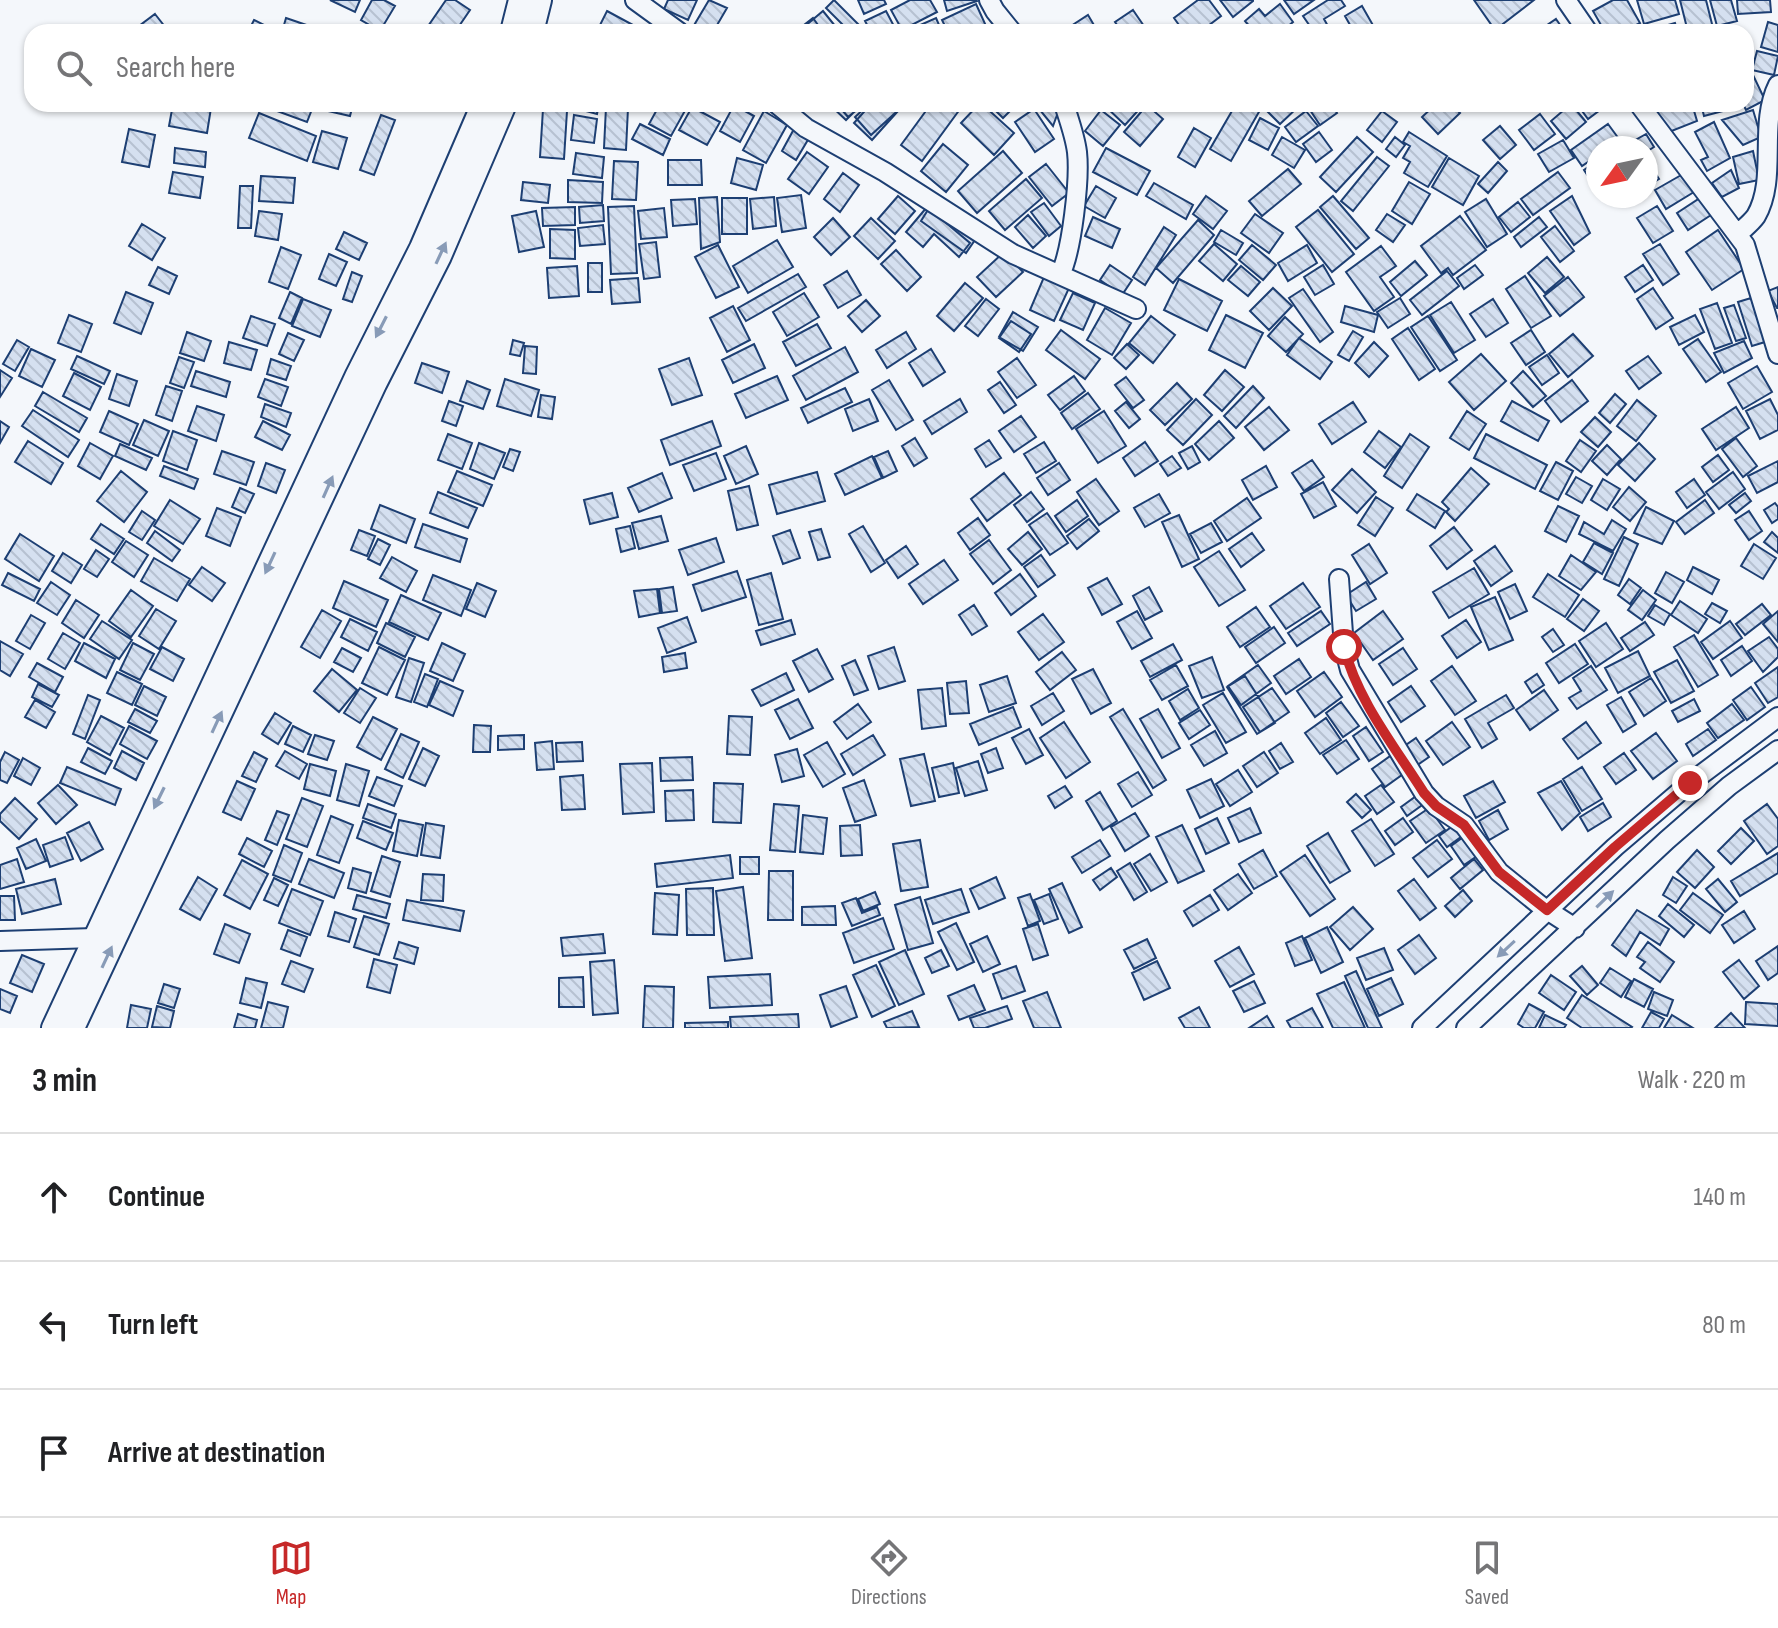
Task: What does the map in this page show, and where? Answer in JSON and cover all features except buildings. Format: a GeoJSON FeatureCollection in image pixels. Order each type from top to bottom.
{"type":"FeatureCollection","features":[{"type":"Feature","properties":{"kind":"main road"},"geometry":{"type":"LineString","coordinates":[[514,24],[520,0]]}},
{"type":"Feature","properties":{"kind":"main road"},"geometry":{"type":"LineString","coordinates":[[534,24],[540,0]]}},
{"type":"Feature","properties":{"kind":"main road"},"geometry":{"type":"LineString","coordinates":[[53,1028],[357,375],[421,248],[480,112]]}},
{"type":"Feature","properties":{"kind":"main road"},"geometry":{"type":"LineString","coordinates":[[73,1028],[375,384],[440,256],[502,112]]}},
{"type":"Feature","properties":{"kind":"street"},"geometry":{"type":"LineString","coordinates":[[635,0],[668,24]]}},
{"type":"Feature","properties":{"kind":"street"},"geometry":{"type":"LineString","coordinates":[[989,0],[1006,24]]}},
{"type":"Feature","properties":{"kind":"street"},"geometry":{"type":"LineString","coordinates":[[1566,0],[1582,24]]}},
{"type":"Feature","properties":{"kind":"street"},"geometry":{"type":"LineString","coordinates":[[1738,234],[1756,216],[1764,197],[1770,114],[1773,94],[1778,85]]}},
{"type":"Feature","properties":{"kind":"street"},"geometry":{"type":"LineString","coordinates":[[787,112],[806,128],[885,172],[1013,254],[1136,309]]}},
{"type":"Feature","properties":{"kind":"street"},"geometry":{"type":"LineString","coordinates":[[1060,275],[1070,250],[1078,154],[1066,112]]}},
{"type":"Feature","properties":{"kind":"street"},"geometry":{"type":"LineString","coordinates":[[1645,112],[1745,245],[1778,354]]}},
{"type":"Feature","properties":{"kind":"street"},"geometry":{"type":"LineString","coordinates":[[1339,579],[1344,647],[1350,670],[1424,793],[1436,806],[1464,825],[1499,872],[1575,928]]}},
{"type":"Feature","properties":{"kind":"street"},"geometry":{"type":"LineString","coordinates":[[1422,1028],[1615,847],[1690,783],[1778,717]]}},
{"type":"Feature","properties":{"kind":"street"},"geometry":{"type":"LineString","coordinates":[[1466,1028],[1718,795],[1778,750]]}},
{"type":"Feature","properties":{"kind":"street"},"geometry":{"type":"LineString","coordinates":[[0,941],[94,938]]}},
{"type":"Feature","properties":{"kind":"route"},"geometry":{"type":"LineString","coordinates":[[1344,647],[1350,670],[1362,694],[1424,793],[1436,806],[1464,825],[1499,872],[1547,910],[1690,783]]}}]}
